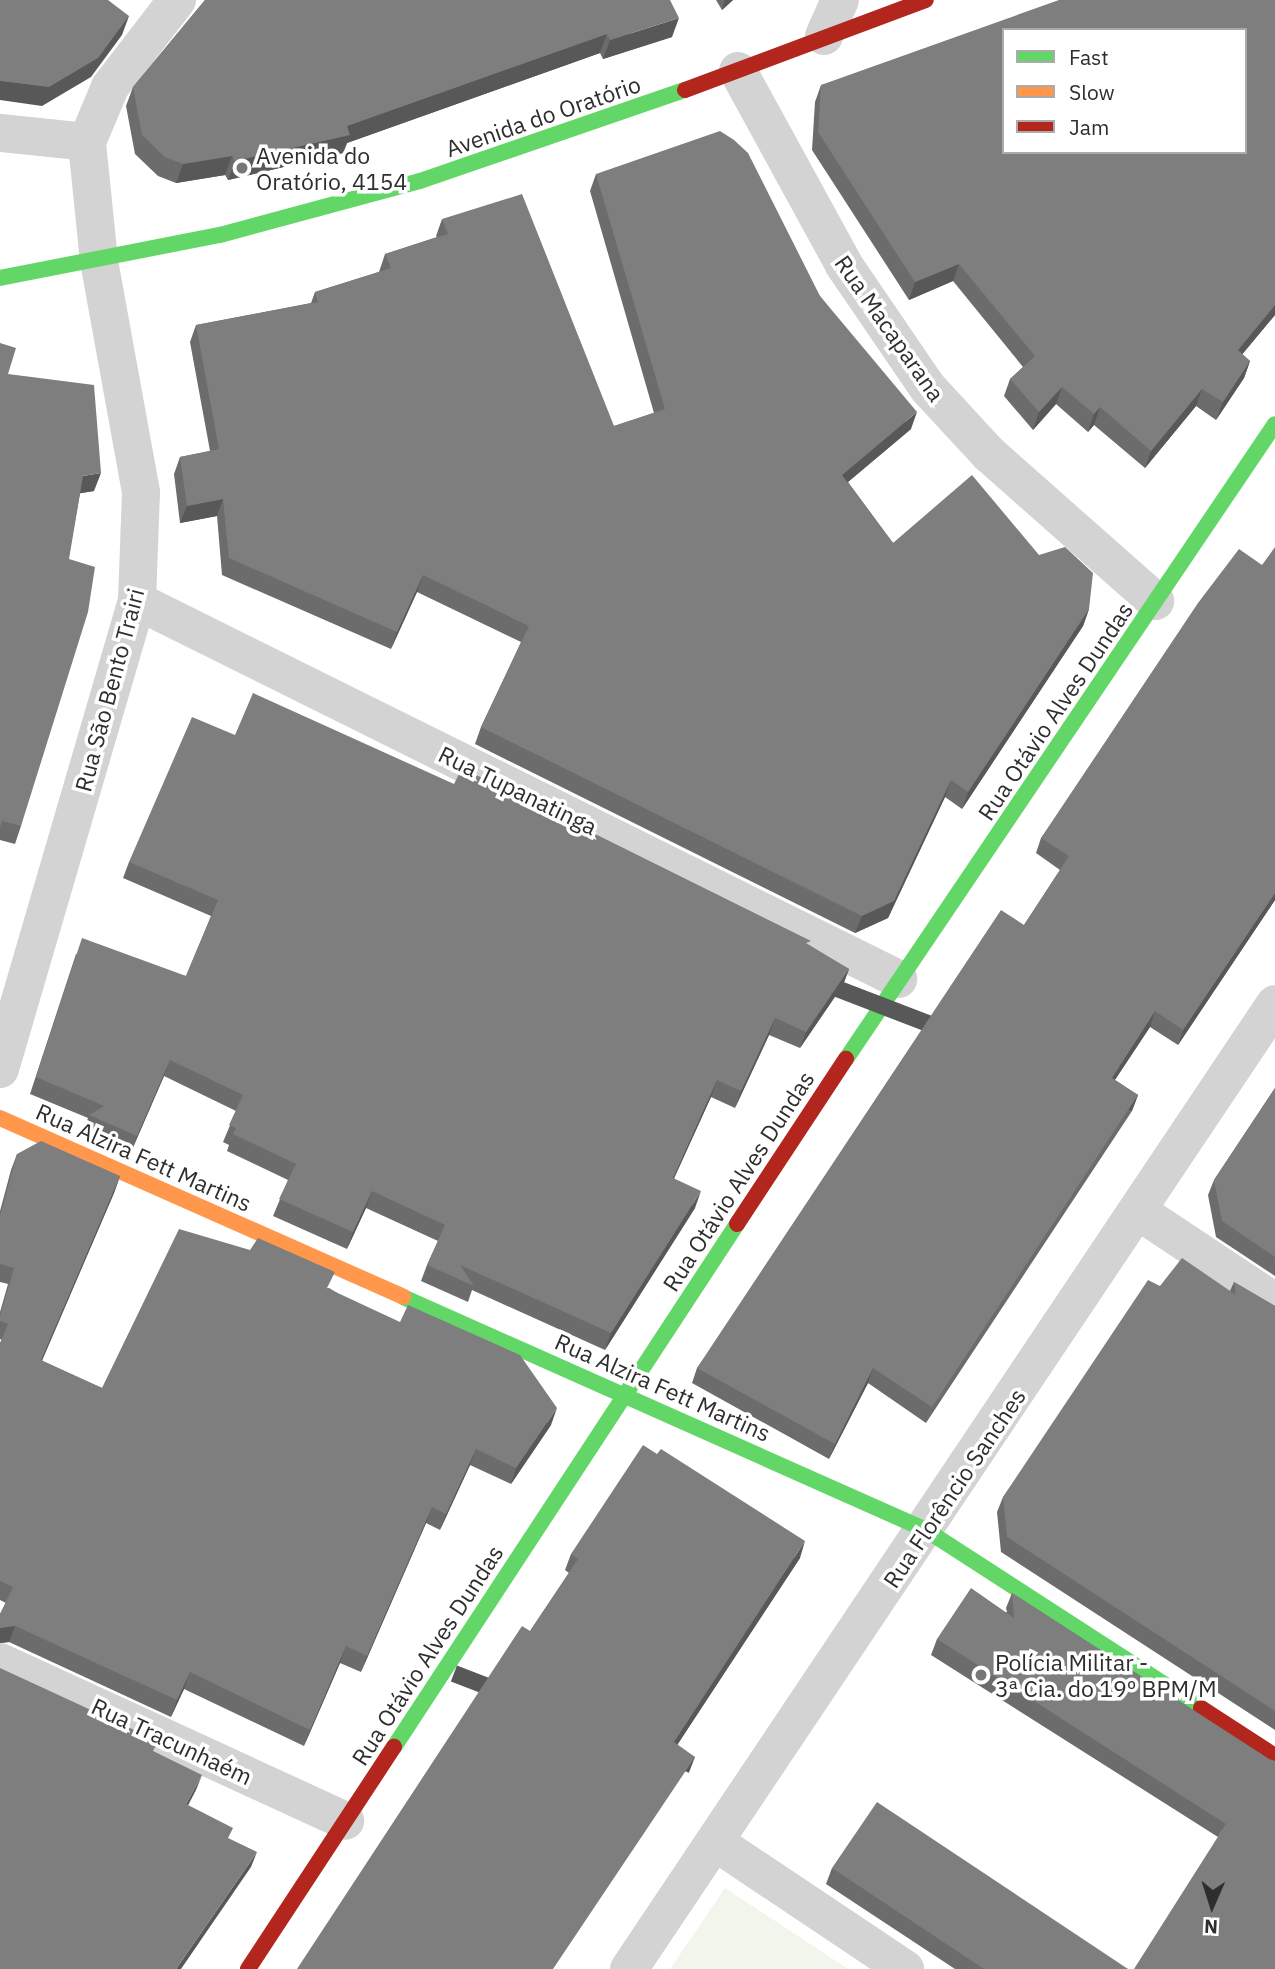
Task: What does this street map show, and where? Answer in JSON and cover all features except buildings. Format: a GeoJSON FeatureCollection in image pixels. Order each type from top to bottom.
{"type":"FeatureCollection","features":[{"type":"Feature","properties":{"kind":"street"},"geometry":{"type":"LineString","coordinates":[[0,133],[87,142],[110,88],[177,0]]}},
{"type":"Feature","properties":{"kind":"street"},"geometry":{"type":"LineString","coordinates":[[824,36],[840,0]]}},
{"type":"Feature","properties":{"kind":"street","name":"Avenida do Oratório"},"geometry":{"type":"LineString","coordinates":[[0,278],[99,261],[420,181],[738,71],[824,36],[926,0]]}},
{"type":"Feature","properties":{"kind":"street","name":"Rua Macaparana"},"geometry":{"type":"LineString","coordinates":[[738,71],[844,265],[928,388],[1009,472],[1156,601]]}},
{"type":"Feature","properties":{"kind":"street","name":"Rua São Bento Trairi"},"geometry":{"type":"LineString","coordinates":[[0,1069],[137,601],[141,492],[99,261],[87,142]]}},
{"type":"Feature","properties":{"kind":"street","name":"Rua Otávio Alves Dundas"},"geometry":{"type":"LineString","coordinates":[[248,1969],[898,979],[1275,424]]}},
{"type":"Feature","properties":{"kind":"street","name":"Rua Tupanatinga"},"geometry":{"type":"LineString","coordinates":[[137,601],[898,979]]}},
{"type":"Feature","properties":{"kind":"street","name":"Rua Florêncio Sanches"},"geometry":{"type":"LineString","coordinates":[[629,1969],[926,1530],[1275,1004]]}},
{"type":"Feature","properties":{"kind":"street","name":"Rua Alzira Fett Martins"},"geometry":{"type":"LineString","coordinates":[[0,1118],[926,1530],[1275,1756]]}},
{"type":"Feature","properties":{"kind":"street"},"geometry":{"type":"LineString","coordinates":[[1138,1211],[1275,1302]]}},
{"type":"Feature","properties":{"kind":"street","name":"Rua Tracunhaém"},"geometry":{"type":"LineString","coordinates":[[0,1662],[345,1821]]}},
{"type":"Feature","properties":{"kind":"street"},"geometry":{"type":"LineString","coordinates":[[715,1842],[905,1969]]}},
{"type":"Feature","properties":{"kind":"shaded area"},"geometry":{"type":"Polygon","coordinates":[[[725,1888],[848,1969],[670,1969],[725,1888]]]}},
{"type":"Feature","properties":{"kind":"traffic: fast"},"geometry":{"type":"LineString","coordinates":[[0,278],[220,235],[420,181],[685,90]]}},
{"type":"Feature","properties":{"kind":"traffic: fast"},"geometry":{"type":"LineString","coordinates":[[846,1059],[1275,424]]}},
{"type":"Feature","properties":{"kind":"traffic: fast"},"geometry":{"type":"LineString","coordinates":[[394,1747],[737,1224]]}},
{"type":"Feature","properties":{"kind":"traffic: fast"},"geometry":{"type":"LineString","coordinates":[[403,1297],[926,1530],[1201,1708]]}},
{"type":"Feature","properties":{"kind":"traffic: slow"},"geometry":{"type":"LineString","coordinates":[[0,1118],[403,1297]]}},
{"type":"Feature","properties":{"kind":"traffic: jam"},"geometry":{"type":"LineString","coordinates":[[685,90],[926,0]]}},
{"type":"Feature","properties":{"kind":"traffic: jam"},"geometry":{"type":"LineString","coordinates":[[737,1224],[846,1059]]}},
{"type":"Feature","properties":{"kind":"traffic: jam"},"geometry":{"type":"LineString","coordinates":[[1201,1708],[1275,1756]]}},
{"type":"Feature","properties":{"kind":"traffic: jam"},"geometry":{"type":"LineString","coordinates":[[248,1969],[394,1747]]}},
{"type":"Feature","properties":{"kind":"place","name":"Avenida do Oratório, 4154"},"geometry":{"type":"Point","coordinates":[242,168]}},
{"type":"Feature","properties":{"kind":"place","name":"Polícia Militar - 3ª Cia. do 19º BPM/M"},"geometry":{"type":"Point","coordinates":[981,1675]}}]}
